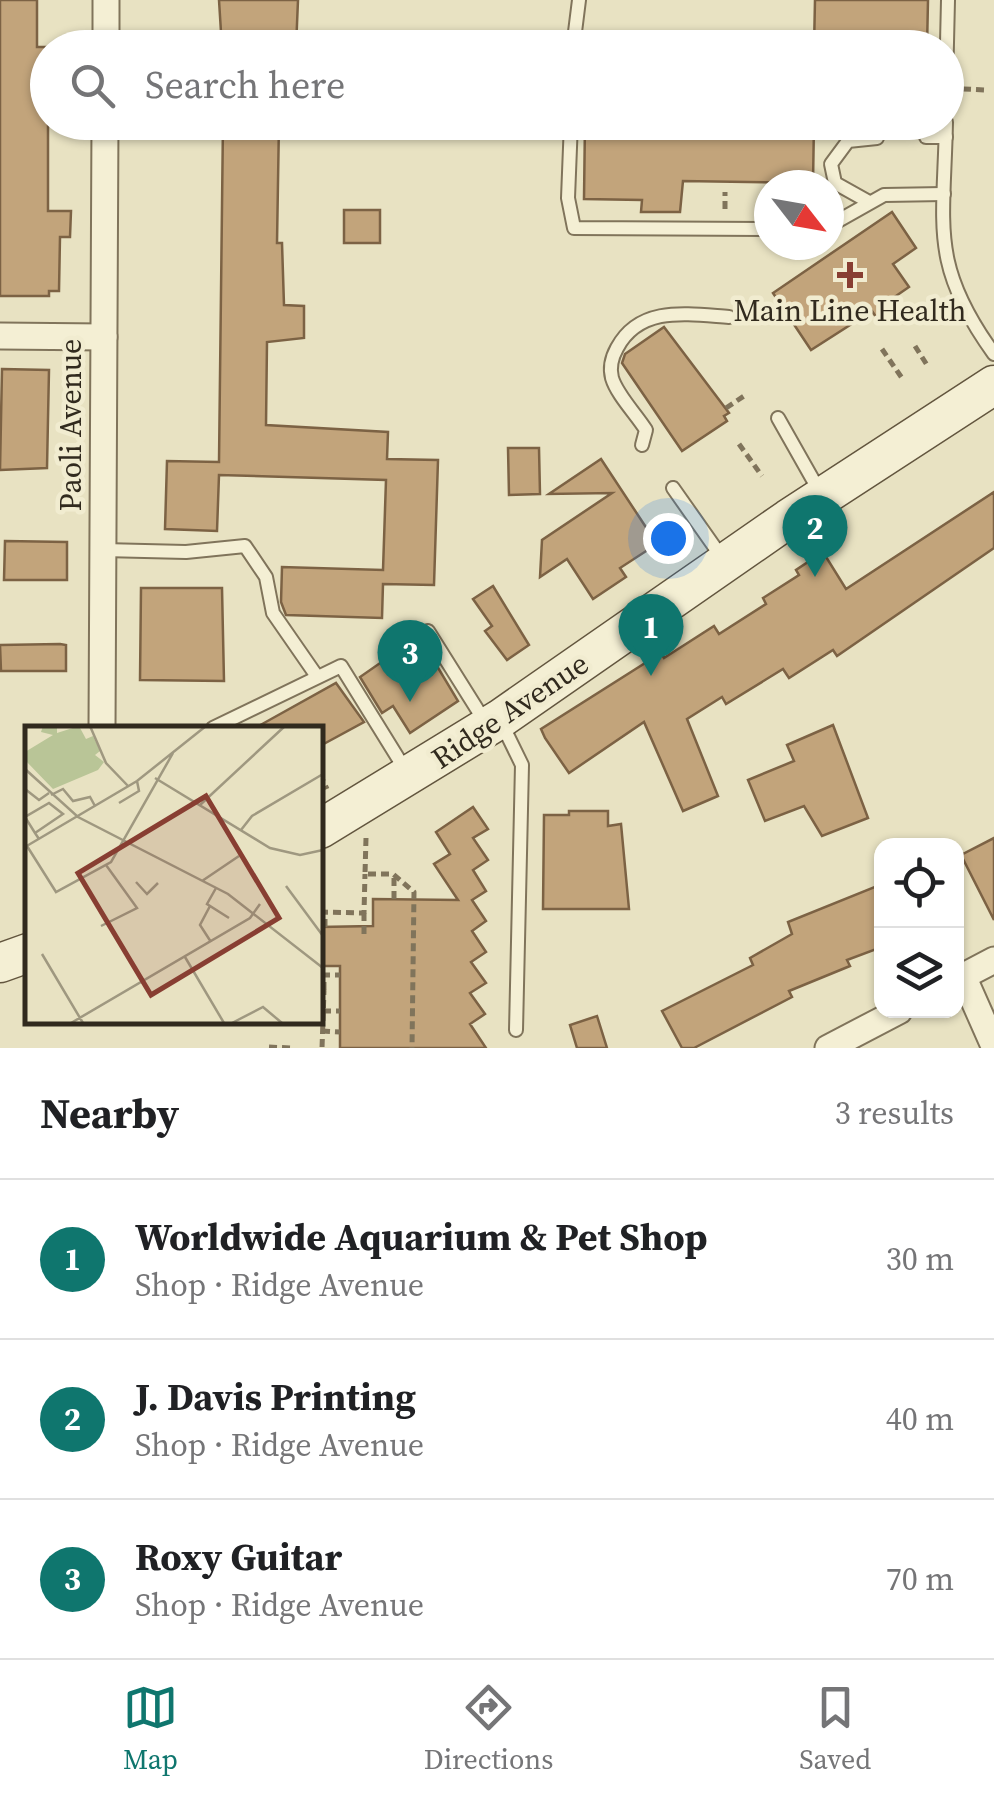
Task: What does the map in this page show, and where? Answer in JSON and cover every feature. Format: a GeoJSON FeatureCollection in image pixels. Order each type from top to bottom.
{"type":"FeatureCollection","features":[{"type":"Feature","properties":{"kind":"main road","name":"Ridge Avenue"},"geometry":{"type":"LineString","coordinates":[[322,828],[494,723],[994,385]]}},
{"type":"Feature","properties":{"kind":"main road"},"geometry":{"type":"LineString","coordinates":[[0,963],[25,954]]}},
{"type":"Feature","properties":{"kind":"street"},"geometry":{"type":"LineString","coordinates":[[106,0],[106,30]]}},
{"type":"Feature","properties":{"kind":"street","name":"Paoli Avenue"},"geometry":{"type":"LineString","coordinates":[[102,726],[105,140]]}},
{"type":"Feature","properties":{"kind":"street"},"geometry":{"type":"LineString","coordinates":[[0,336],[104,337]]}},
{"type":"Feature","properties":{"kind":"street"},"geometry":{"type":"LineString","coordinates":[[964,976],[994,960]]}},
{"type":"Feature","properties":{"kind":"street"},"geometry":{"type":"LineString","coordinates":[[964,986],[994,1046]]}},
{"type":"Feature","properties":{"kind":"street"},"geometry":{"type":"LineString","coordinates":[[828,1048],[884,1018]]}},
{"type":"Feature","properties":{"kind":"lane"},"geometry":{"type":"LineString","coordinates":[[575,30],[579,0]]}},
{"type":"Feature","properties":{"kind":"lane"},"geometry":{"type":"LineString","coordinates":[[947,30],[948,0]]}},
{"type":"Feature","properties":{"kind":"lane"},"geometry":{"type":"LineString","coordinates":[[570,140],[568,198],[574,228],[754,229]]}},
{"type":"Feature","properties":{"kind":"lane"},"geometry":{"type":"LineString","coordinates":[[858,140],[848,141],[831,164],[835,183],[843,191],[869,202]]}},
{"type":"Feature","properties":{"kind":"lane"},"geometry":{"type":"LineString","coordinates":[[946,140],[943,240],[948,276],[970,320],[994,354]]}},
{"type":"Feature","properties":{"kind":"lane"},"geometry":{"type":"LineString","coordinates":[[844,217],[869,202],[901,192],[944,194]]}},
{"type":"Feature","properties":{"kind":"lane"},"geometry":{"type":"LineString","coordinates":[[642,445],[646,430],[612,380],[611,366],[620,342],[629,331],[658,315],[729,317]]}},
{"type":"Feature","properties":{"kind":"lane"},"geometry":{"type":"LineString","coordinates":[[778,418],[823,497]]}},
{"type":"Feature","properties":{"kind":"lane"},"geometry":{"type":"LineString","coordinates":[[673,488],[726,563]]}},
{"type":"Feature","properties":{"kind":"lane"},"geometry":{"type":"LineString","coordinates":[[103,550],[186,552],[245,546],[266,577],[273,613],[316,674]]}},
{"type":"Feature","properties":{"kind":"lane"},"geometry":{"type":"LineString","coordinates":[[428,631],[520,753],[516,1030]]}},
{"type":"Feature","properties":{"kind":"lane"},"geometry":{"type":"LineString","coordinates":[[216,726],[316,674],[340,666],[410,777]]}},
{"type":"Feature","properties":{"kind":"path"},"geometry":{"type":"LineString","coordinates":[[964,89],[985,90]]}},
{"type":"Feature","properties":{"kind":"path"},"geometry":{"type":"LineString","coordinates":[[914,346],[928,365]]}},
{"type":"Feature","properties":{"kind":"path"},"geometry":{"type":"LineString","coordinates":[[882,349],[904,380]]}},
{"type":"Feature","properties":{"kind":"path"},"geometry":{"type":"LineString","coordinates":[[726,408],[747,394]]}},
{"type":"Feature","properties":{"kind":"path"},"geometry":{"type":"LineString","coordinates":[[739,444],[762,476]]}},
{"type":"Feature","properties":{"kind":"path"},"geometry":{"type":"LineString","coordinates":[[322,778],[324,782]]}},
{"type":"Feature","properties":{"kind":"path"},"geometry":{"type":"LineString","coordinates":[[364,934],[366,838]]}},
{"type":"Feature","properties":{"kind":"path"},"geometry":{"type":"LineString","coordinates":[[365,874],[394,876],[414,892],[413,976],[408,1012],[412,1048]]}},
{"type":"Feature","properties":{"kind":"path"},"geometry":{"type":"LineString","coordinates":[[394,876],[394,899]]}},
{"type":"Feature","properties":{"kind":"path"},"geometry":{"type":"LineString","coordinates":[[325,927],[323,912],[364,913]]}},
{"type":"Feature","properties":{"kind":"path"},"geometry":{"type":"LineString","coordinates":[[322,1048],[324,975],[340,975]]}},
{"type":"Feature","properties":{"kind":"path"},"geometry":{"type":"LineString","coordinates":[[404,976],[413,976]]}},
{"type":"Feature","properties":{"kind":"path"},"geometry":{"type":"LineString","coordinates":[[323,1011],[340,1011]]}},
{"type":"Feature","properties":{"kind":"path"},"geometry":{"type":"LineString","coordinates":[[322,1032],[340,1032]]}},
{"type":"Feature","properties":{"kind":"path"},"geometry":{"type":"LineString","coordinates":[[269,1047],[290,1048]]}},
{"type":"Feature","properties":{"kind":"building"},"geometry":{"type":"Polygon","coordinates":[[[0,0],[37,0],[37,30],[30,30],[30,140],[48,140],[48,211],[71,211],[70,237],[60,237],[59,291],[49,291],[49,296],[0,296],[0,0]]]}},
{"type":"Feature","properties":{"kind":"building"},"geometry":{"type":"Polygon","coordinates":[[[219,0],[298,0],[297,30],[221,30],[219,0]]]}},
{"type":"Feature","properties":{"kind":"building"},"geometry":{"type":"Polygon","coordinates":[[[815,0],[928,0],[927,30],[814,30],[815,0]]]}},
{"type":"Feature","properties":{"kind":"building"},"geometry":{"type":"Polygon","coordinates":[[[223,140],[279,140],[277,243],[282,243],[284,305],[304,306],[304,338],[267,342],[266,425],[388,432],[387,459],[438,460],[434,585],[383,584],[382,618],[286,615],[281,602],[282,567],[383,570],[386,480],[219,475],[217,531],[165,529],[167,461],[219,462],[223,140]]]}},
{"type":"Feature","properties":{"kind":"building"},"geometry":{"type":"Polygon","coordinates":[[[585,140],[814,140],[813,170],[754,170],[754,182],[683,181],[680,212],[641,212],[642,200],[584,199],[585,140]]]}},
{"type":"Feature","properties":{"kind":"building"},"geometry":{"type":"Polygon","coordinates":[[[344,210],[380,210],[380,243],[344,243],[344,210]]]}},
{"type":"Feature","properties":{"kind":"building","name":"Main Line Health"},"geometry":{"type":"Polygon","coordinates":[[[892,212],[916,248],[893,264],[909,287],[893,298],[899,306],[878,320],[872,311],[811,350],[773,293],[821,260],[844,260],[844,245],[892,212]]]}},
{"type":"Feature","properties":{"kind":"building"},"geometry":{"type":"Polygon","coordinates":[[[664,327],[729,413],[724,416],[727,421],[682,451],[622,363],[625,354],[664,327]]]}},
{"type":"Feature","properties":{"kind":"building"},"geometry":{"type":"Polygon","coordinates":[[[2,369],[49,370],[47,468],[0,470],[2,369]]]}},
{"type":"Feature","properties":{"kind":"building"},"geometry":{"type":"Polygon","coordinates":[[[508,448],[539,448],[540,494],[509,495],[508,448]]]}},
{"type":"Feature","properties":{"kind":"building"},"geometry":{"type":"Polygon","coordinates":[[[601,459],[657,544],[620,568],[626,577],[593,599],[567,559],[540,577],[542,540],[612,493],[549,494],[601,459]]]}},
{"type":"Feature","properties":{"kind":"building"},"geometry":{"type":"Polygon","coordinates":[[[994,492],[994,548],[837,656],[833,650],[789,678],[783,669],[726,704],[722,697],[687,719],[718,796],[683,811],[644,722],[569,773],[545,738],[541,729],[661,653],[664,658],[714,626],[719,634],[766,604],[763,598],[799,575],[796,570],[823,552],[846,589],[994,492]]]}},
{"type":"Feature","properties":{"kind":"building"},"geometry":{"type":"Polygon","coordinates":[[[5,541],[67,542],[67,580],[4,580],[5,541]]]}},
{"type":"Feature","properties":{"kind":"building"},"geometry":{"type":"Polygon","coordinates":[[[493,586],[529,645],[507,660],[485,631],[492,626],[473,599],[493,586]]]}},
{"type":"Feature","properties":{"kind":"building"},"geometry":{"type":"Polygon","coordinates":[[[141,588],[222,588],[224,681],[140,680],[141,588]]]}},
{"type":"Feature","properties":{"kind":"building"},"geometry":{"type":"Polygon","coordinates":[[[419,636],[458,701],[410,733],[393,706],[382,713],[360,677],[419,636]]]}},
{"type":"Feature","properties":{"kind":"building"},"geometry":{"type":"Polygon","coordinates":[[[0,645],[66,645],[66,671],[1,671],[0,645]]]}},
{"type":"Feature","properties":{"kind":"building"},"geometry":{"type":"Polygon","coordinates":[[[336,683],[364,722],[322,745],[322,726],[259,726],[336,683]]]}},
{"type":"Feature","properties":{"kind":"building"},"geometry":{"type":"Polygon","coordinates":[[[833,725],[868,818],[822,836],[804,806],[765,821],[748,780],[794,761],[787,745],[833,725]]]}},
{"type":"Feature","properties":{"kind":"building"},"geometry":{"type":"Polygon","coordinates":[[[473,807],[488,829],[473,838],[488,860],[473,870],[486,891],[472,900],[486,921],[472,931],[486,952],[471,962],[486,983],[470,993],[485,1014],[470,1024],[486,1048],[340,1048],[340,966],[322,966],[322,927],[373,926],[373,899],[458,900],[434,864],[450,854],[436,832],[473,807]]]}},
{"type":"Feature","properties":{"kind":"building"},"geometry":{"type":"Polygon","coordinates":[[[569,811],[608,811],[608,826],[621,824],[629,909],[543,909],[544,815],[569,815],[569,811]]]}},
{"type":"Feature","properties":{"kind":"building"},"geometry":{"type":"Polygon","coordinates":[[[994,838],[994,920],[964,861],[964,853],[994,838]]]}},
{"type":"Feature","properties":{"kind":"building"},"geometry":{"type":"Polygon","coordinates":[[[874,887],[874,950],[847,960],[850,966],[789,991],[792,997],[694,1048],[682,1048],[662,1011],[753,965],[750,958],[792,934],[788,922],[874,887]]]}},
{"type":"Feature","properties":{"kind":"building"},"geometry":{"type":"Polygon","coordinates":[[[597,1016],[607,1048],[577,1048],[570,1025],[597,1016]]]}},
{"type":"Feature","properties":{"kind":"place","name":"Main Line Health"},"geometry":{"type":"Point","coordinates":[850,275]}},
{"type":"Feature","properties":{"kind":"place","name":"J. Davis Printing"},"geometry":{"type":"Point","coordinates":[815,577]}},
{"type":"Feature","properties":{"kind":"place","name":"Worldwide Aquarium & Pet Shop"},"geometry":{"type":"Point","coordinates":[651,676]}},
{"type":"Feature","properties":{"kind":"place","name":"Roxy Guitar"},"geometry":{"type":"Point","coordinates":[410,702]}}]}
